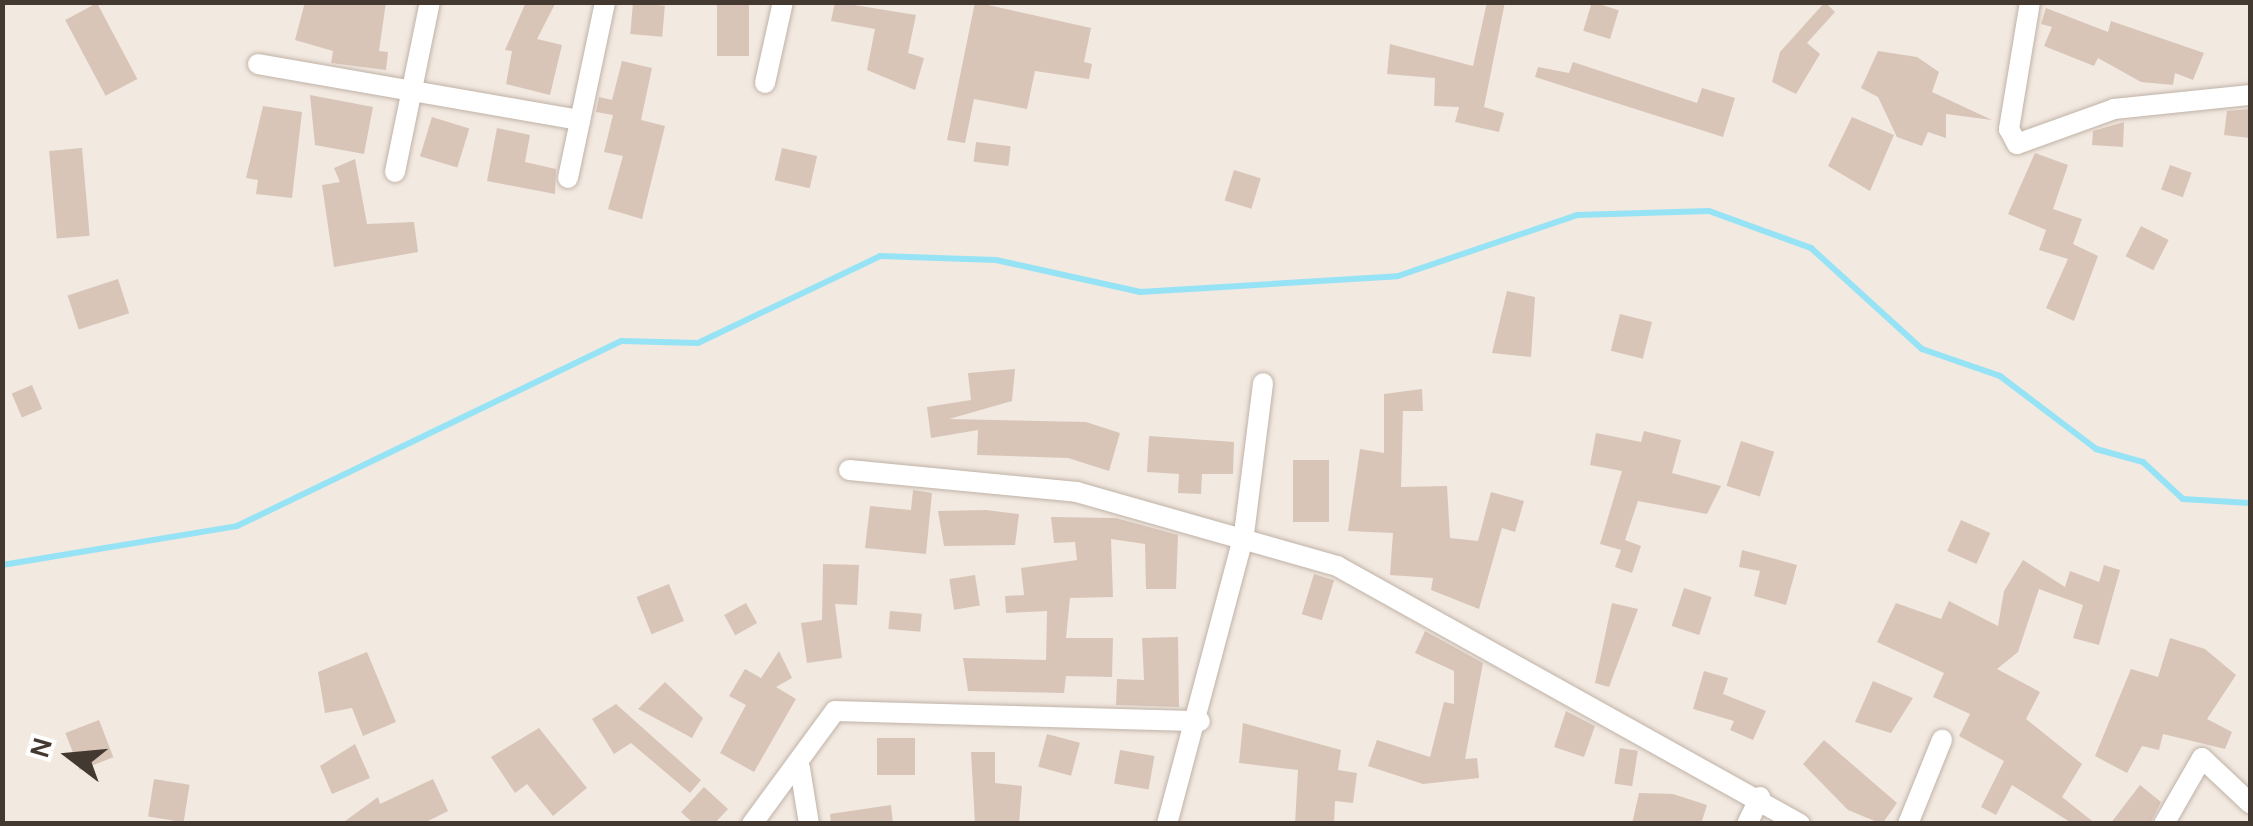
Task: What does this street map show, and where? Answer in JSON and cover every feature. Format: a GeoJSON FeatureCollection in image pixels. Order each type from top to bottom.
{"type":"FeatureCollection","features":[{"type":"Feature","properties":{"kind":"street"},"geometry":{"type":"LineString","coordinates":[[394,172],[430,2]]}},
{"type":"Feature","properties":{"kind":"street"},"geometry":{"type":"LineString","coordinates":[[568,178],[605,2]]}},
{"type":"Feature","properties":{"kind":"street"},"geometry":{"type":"LineString","coordinates":[[765,83],[782,2]]}},
{"type":"Feature","properties":{"kind":"street"},"geometry":{"type":"LineString","coordinates":[[2030,2],[2009,130],[2017,144],[2114,109],[2250,95]]}},
{"type":"Feature","properties":{"kind":"street"},"geometry":{"type":"LineString","coordinates":[[258,64],[580,120]]}},
{"type":"Feature","properties":{"kind":"street"},"geometry":{"type":"LineString","coordinates":[[1167,824],[1200,721],[1244,534],[1262,383]]}},
{"type":"Feature","properties":{"kind":"street"},"geometry":{"type":"LineString","coordinates":[[849,470],[1077,492],[1244,534],[1337,566],[1460,628],[1760,796],[1800,824]]}},
{"type":"Feature","properties":{"kind":"street"},"geometry":{"type":"LineString","coordinates":[[752,824],[800,768],[835,712],[1200,721]]}},
{"type":"Feature","properties":{"kind":"street"},"geometry":{"type":"LineString","coordinates":[[1908,824],[1942,740]]}},
{"type":"Feature","properties":{"kind":"street"},"geometry":{"type":"LineString","coordinates":[[2164,824],[2202,758],[2250,803]]}},
{"type":"Feature","properties":{"kind":"street"},"geometry":{"type":"LineString","coordinates":[[800,768],[809,824]]}},
{"type":"Feature","properties":{"kind":"street"},"geometry":{"type":"LineString","coordinates":[[1747,824],[1760,796]]}},
{"type":"Feature","properties":{"kind":"building"},"geometry":{"type":"Polygon","coordinates":[[[305,2],[386,2],[379,51],[388,52],[386,70],[331,63],[333,51],[295,40],[305,2]]]}},
{"type":"Feature","properties":{"kind":"building"},"geometry":{"type":"Polygon","coordinates":[[[526,2],[556,2],[537,39],[562,45],[550,95],[506,84],[512,51],[505,50],[526,2]]]}},
{"type":"Feature","properties":{"kind":"building"},"geometry":{"type":"Polygon","coordinates":[[[717,2],[749,2],[749,56],[717,56],[717,2]]]}},
{"type":"Feature","properties":{"kind":"building"},"geometry":{"type":"Polygon","coordinates":[[[835,2],[916,15],[908,53],[924,58],[915,90],[867,70],[875,29],[831,21],[835,2]]]}},
{"type":"Feature","properties":{"kind":"building"},"geometry":{"type":"Polygon","coordinates":[[[975,2],[1091,28],[1084,62],[1092,64],[1089,79],[1035,71],[1027,109],[974,99],[965,143],[947,140],[975,2]]]}},
{"type":"Feature","properties":{"kind":"building"},"geometry":{"type":"Polygon","coordinates":[[[1487,2],[1505,2],[1484,107],[1504,113],[1499,132],[1455,122],[1459,107],[1434,106],[1435,78],[1387,74],[1390,44],[1473,66],[1487,2]]]}},
{"type":"Feature","properties":{"kind":"building"},"geometry":{"type":"Polygon","coordinates":[[[1592,2],[1619,10],[1610,39],[1583,31],[1592,2]]]}},
{"type":"Feature","properties":{"kind":"building"},"geometry":{"type":"Polygon","coordinates":[[[1825,2],[1835,12],[1807,43],[1820,54],[1796,94],[1772,82],[1780,52],[1825,2]]]}},
{"type":"Feature","properties":{"kind":"building"},"geometry":{"type":"Polygon","coordinates":[[[97,3],[137,79],[106,96],[65,20],[97,3]]]}},
{"type":"Feature","properties":{"kind":"building"},"geometry":{"type":"Polygon","coordinates":[[[633,3],[665,6],[662,37],[630,34],[633,3]]]}},
{"type":"Feature","properties":{"kind":"building"},"geometry":{"type":"Polygon","coordinates":[[[2046,8],[2108,32],[2111,21],[2204,53],[2193,80],[2175,73],[2173,85],[2141,82],[2098,58],[2094,66],[2044,46],[2052,27],[2041,24],[2046,8]]]}},
{"type":"Feature","properties":{"kind":"building"},"geometry":{"type":"Polygon","coordinates":[[[1878,51],[1917,57],[1939,72],[1932,92],[1992,120],[1946,114],[1946,138],[1928,132],[1922,146],[1897,137],[1878,97],[1861,88],[1878,51]]]}},
{"type":"Feature","properties":{"kind":"building"},"geometry":{"type":"Polygon","coordinates":[[[622,61],[652,68],[641,120],[665,126],[642,219],[608,209],[623,156],[604,152],[613,115],[596,112],[599,97],[612,100],[622,61]]]}},
{"type":"Feature","properties":{"kind":"building"},"geometry":{"type":"Polygon","coordinates":[[[1573,62],[1697,103],[1702,88],[1735,98],[1723,137],[1535,77],[1538,67],[1569,73],[1573,62]]]}},
{"type":"Feature","properties":{"kind":"building"},"geometry":{"type":"Polygon","coordinates":[[[310,95],[373,107],[364,154],[315,145],[310,95]]]}},
{"type":"Feature","properties":{"kind":"building"},"geometry":{"type":"Polygon","coordinates":[[[263,106],[302,112],[292,198],[256,194],[258,180],[246,178],[263,106]]]}},
{"type":"Feature","properties":{"kind":"building"},"geometry":{"type":"Polygon","coordinates":[[[2250,109],[2250,138],[2224,135],[2227,111],[2250,109]]]}},
{"type":"Feature","properties":{"kind":"building"},"geometry":{"type":"Polygon","coordinates":[[[432,117],[469,128],[457,168],[420,156],[432,117]]]}},
{"type":"Feature","properties":{"kind":"building"},"geometry":{"type":"Polygon","coordinates":[[[1852,117],[1894,135],[1870,191],[1828,166],[1852,117]]]}},
{"type":"Feature","properties":{"kind":"building"},"geometry":{"type":"Polygon","coordinates":[[[2124,122],[2123,147],[2092,145],[2093,131],[2124,122]]]}},
{"type":"Feature","properties":{"kind":"building"},"geometry":{"type":"Polygon","coordinates":[[[497,128],[530,135],[525,162],[556,169],[555,194],[487,181],[497,128]]]}},
{"type":"Feature","properties":{"kind":"building"},"geometry":{"type":"Polygon","coordinates":[[[976,142],[1011,146],[1008,166],[974,162],[976,142]]]}},
{"type":"Feature","properties":{"kind":"building"},"geometry":{"type":"Polygon","coordinates":[[[82,148],[90,236],[57,239],[49,151],[82,148]]]}},
{"type":"Feature","properties":{"kind":"building"},"geometry":{"type":"Polygon","coordinates":[[[782,148],[817,156],[810,188],[775,180],[782,148]]]}},
{"type":"Feature","properties":{"kind":"building"},"geometry":{"type":"Polygon","coordinates":[[[2035,153],[2068,165],[2053,209],[2082,219],[2073,244],[2098,256],[2074,321],[2046,308],[2068,259],[2039,250],[2046,230],[2008,214],[2035,153]]]}},
{"type":"Feature","properties":{"kind":"building"},"geometry":{"type":"Polygon","coordinates":[[[355,159],[367,224],[414,222],[418,252],[334,267],[322,185],[340,182],[334,168],[355,159]]]}},
{"type":"Feature","properties":{"kind":"building"},"geometry":{"type":"Polygon","coordinates":[[[2170,165],[2192,173],[2183,197],[2161,189],[2170,165]]]}},
{"type":"Feature","properties":{"kind":"building"},"geometry":{"type":"Polygon","coordinates":[[[1234,170],[1261,178],[1251,209],[1225,201],[1234,170]]]}},
{"type":"Feature","properties":{"kind":"building"},"geometry":{"type":"Polygon","coordinates":[[[2141,226],[2169,240],[2153,270],[2126,256],[2141,226]]]}},
{"type":"Feature","properties":{"kind":"building"},"geometry":{"type":"Polygon","coordinates":[[[118,279],[129,313],[79,330],[68,295],[118,279]]]}},
{"type":"Feature","properties":{"kind":"building"},"geometry":{"type":"Polygon","coordinates":[[[1507,291],[1535,297],[1531,357],[1492,353],[1507,291]]]}},
{"type":"Feature","properties":{"kind":"building"},"geometry":{"type":"Polygon","coordinates":[[[1620,314],[1652,322],[1643,359],[1611,351],[1620,314]]]}},
{"type":"Feature","properties":{"kind":"building"},"geometry":{"type":"Polygon","coordinates":[[[1015,369],[1012,401],[949,419],[1086,422],[1120,433],[1109,471],[1068,458],[977,455],[978,430],[931,438],[927,407],[971,400],[968,373],[1015,369]]]}},
{"type":"Feature","properties":{"kind":"building"},"geometry":{"type":"Polygon","coordinates":[[[32,385],[42,409],[22,418],[12,394],[32,385]]]}},
{"type":"Feature","properties":{"kind":"building"},"geometry":{"type":"Polygon","coordinates":[[[1422,389],[1423,411],[1403,411],[1401,487],[1447,486],[1450,538],[1478,541],[1491,492],[1524,501],[1515,532],[1502,528],[1479,609],[1431,590],[1433,578],[1390,575],[1393,533],[1348,531],[1360,449],[1384,453],[1384,394],[1422,389]]]}},
{"type":"Feature","properties":{"kind":"building"},"geometry":{"type":"Polygon","coordinates":[[[1644,431],[1681,440],[1672,473],[1721,486],[1707,514],[1638,501],[1625,540],[1641,546],[1632,573],[1615,567],[1621,550],[1600,544],[1622,471],[1590,465],[1596,433],[1641,442],[1644,431]]]}},
{"type":"Feature","properties":{"kind":"building"},"geometry":{"type":"Polygon","coordinates":[[[1149,436],[1234,442],[1233,474],[1202,474],[1201,494],[1178,493],[1179,474],[1147,472],[1149,436]]]}},
{"type":"Feature","properties":{"kind":"building"},"geometry":{"type":"Polygon","coordinates":[[[1741,441],[1774,452],[1760,497],[1726,486],[1741,441]]]}},
{"type":"Feature","properties":{"kind":"building"},"geometry":{"type":"Polygon","coordinates":[[[1293,460],[1329,460],[1329,522],[1293,522],[1293,460]]]}},
{"type":"Feature","properties":{"kind":"building"},"geometry":{"type":"Polygon","coordinates":[[[913,490],[932,493],[926,554],[865,548],[870,506],[911,510],[913,490]]]}},
{"type":"Feature","properties":{"kind":"building"},"geometry":{"type":"Polygon","coordinates":[[[938,511],[1019,514],[1015,545],[944,546],[938,511]]]}},
{"type":"Feature","properties":{"kind":"building"},"geometry":{"type":"Polygon","coordinates":[[[1051,517],[1116,518],[1178,535],[1176,589],[1146,589],[1145,544],[1111,539],[1113,597],[1070,598],[1066,638],[1113,638],[1112,677],[1066,676],[1064,693],[968,691],[963,658],[1046,660],[1047,611],[1006,613],[1005,596],[1024,595],[1021,568],[1077,560],[1075,542],[1054,543],[1051,517]]]}},
{"type":"Feature","properties":{"kind":"building"},"geometry":{"type":"Polygon","coordinates":[[[1961,520],[1990,533],[1976,564],[1947,551],[1961,520]]]}},
{"type":"Feature","properties":{"kind":"building"},"geometry":{"type":"Polygon","coordinates":[[[1742,550],[1797,565],[1786,605],[1754,596],[1760,571],[1739,567],[1742,550]]]}},
{"type":"Feature","properties":{"kind":"building"},"geometry":{"type":"Polygon","coordinates":[[[2023,560],[2065,587],[2070,571],[2099,582],[2104,565],[2120,570],[2099,645],[2073,638],[2083,605],[2039,589],[2018,652],[1997,669],[2040,692],[2026,719],[2082,764],[2062,797],[2096,824],[2073,824],[2012,785],[1996,815],[1981,807],[2004,761],[1959,736],[1970,714],[1933,697],[1944,673],[1877,642],[1896,603],[1941,619],[1949,601],[1998,626],[2004,591],[2023,560]]]}},
{"type":"Feature","properties":{"kind":"building"},"geometry":{"type":"Polygon","coordinates":[[[823,564],[859,565],[857,605],[835,604],[842,658],[807,663],[801,623],[822,620],[823,564]]]}},
{"type":"Feature","properties":{"kind":"building"},"geometry":{"type":"Polygon","coordinates":[[[1314,574],[1334,580],[1322,620],[1302,614],[1314,574]]]}},
{"type":"Feature","properties":{"kind":"building"},"geometry":{"type":"Polygon","coordinates":[[[975,575],[980,606],[954,610],[949,579],[975,575]]]}},
{"type":"Feature","properties":{"kind":"building"},"geometry":{"type":"Polygon","coordinates":[[[669,584],[684,621],[652,634],[637,597],[669,584]]]}},
{"type":"Feature","properties":{"kind":"building"},"geometry":{"type":"Polygon","coordinates":[[[1684,588],[1712,597],[1699,635],[1672,626],[1684,588]]]}},
{"type":"Feature","properties":{"kind":"building"},"geometry":{"type":"Polygon","coordinates":[[[746,603],[757,623],[735,635],[724,615],[746,603]]]}},
{"type":"Feature","properties":{"kind":"building"},"geometry":{"type":"Polygon","coordinates":[[[1612,603],[1638,609],[1609,687],[1595,683],[1612,603]]]}},
{"type":"Feature","properties":{"kind":"building"},"geometry":{"type":"Polygon","coordinates":[[[890,611],[922,614],[920,632],[888,629],[890,611]]]}},
{"type":"Feature","properties":{"kind":"building"},"geometry":{"type":"Polygon","coordinates":[[[1425,631],[1483,663],[1465,759],[1477,758],[1479,778],[1423,784],[1368,766],[1377,740],[1430,757],[1444,702],[1454,704],[1454,671],[1415,653],[1425,631]]]}},
{"type":"Feature","properties":{"kind":"building"},"geometry":{"type":"Polygon","coordinates":[[[1178,637],[1179,707],[1116,705],[1117,679],[1144,680],[1142,638],[1178,637]]]}},
{"type":"Feature","properties":{"kind":"building"},"geometry":{"type":"Polygon","coordinates":[[[2170,638],[2205,649],[2236,675],[2207,719],[2232,732],[2225,749],[2163,734],[2159,750],[2142,746],[2127,773],[2095,756],[2131,669],[2158,677],[2170,638]]]}},
{"type":"Feature","properties":{"kind":"building"},"geometry":{"type":"Polygon","coordinates":[[[779,651],[792,678],[776,687],[796,699],[754,772],[720,753],[746,705],[729,696],[745,669],[761,678],[779,651]]]}},
{"type":"Feature","properties":{"kind":"building"},"geometry":{"type":"Polygon","coordinates":[[[367,652],[396,722],[363,736],[352,708],[325,713],[318,672],[367,652]]]}},
{"type":"Feature","properties":{"kind":"building"},"geometry":{"type":"Polygon","coordinates":[[[1704,671],[1728,678],[1723,694],[1766,711],[1753,740],[1730,730],[1734,721],[1693,709],[1704,671]]]}},
{"type":"Feature","properties":{"kind":"building"},"geometry":{"type":"Polygon","coordinates":[[[1873,681],[1913,698],[1891,733],[1855,722],[1873,681]]]}},
{"type":"Feature","properties":{"kind":"building"},"geometry":{"type":"Polygon","coordinates":[[[665,682],[703,718],[692,738],[638,709],[665,682]]]}},
{"type":"Feature","properties":{"kind":"building"},"geometry":{"type":"Polygon","coordinates":[[[616,704],[701,780],[690,793],[631,743],[614,754],[592,719],[616,704]]]}},
{"type":"Feature","properties":{"kind":"building"},"geometry":{"type":"Polygon","coordinates":[[[1566,711],[1595,726],[1584,757],[1554,747],[1566,711]]]}},
{"type":"Feature","properties":{"kind":"building"},"geometry":{"type":"Polygon","coordinates":[[[99,720],[113,757],[80,770],[65,733],[99,720]]]}},
{"type":"Feature","properties":{"kind":"building"},"geometry":{"type":"Polygon","coordinates":[[[1243,723],[1341,750],[1338,770],[1357,773],[1353,803],[1335,801],[1334,824],[1295,824],[1298,770],[1239,763],[1243,723]]]}},
{"type":"Feature","properties":{"kind":"building"},"geometry":{"type":"Polygon","coordinates":[[[539,728],[587,788],[553,816],[527,784],[515,793],[491,757],[539,728]]]}},
{"type":"Feature","properties":{"kind":"building"},"geometry":{"type":"Polygon","coordinates":[[[1047,734],[1080,743],[1071,776],[1038,767],[1047,734]]]}},
{"type":"Feature","properties":{"kind":"building"},"geometry":{"type":"Polygon","coordinates":[[[877,738],[915,738],[915,775],[877,775],[877,738]]]}},
{"type":"Feature","properties":{"kind":"building"},"geometry":{"type":"Polygon","coordinates":[[[1824,740],[1897,803],[1882,824],[1848,810],[1803,764],[1824,740]]]}},
{"type":"Feature","properties":{"kind":"building"},"geometry":{"type":"Polygon","coordinates":[[[355,744],[370,778],[332,794],[320,766],[355,744]]]}},
{"type":"Feature","properties":{"kind":"building"},"geometry":{"type":"Polygon","coordinates":[[[1620,748],[1638,751],[1632,786],[1614,784],[1620,748]]]}},
{"type":"Feature","properties":{"kind":"building"},"geometry":{"type":"Polygon","coordinates":[[[1120,750],[1154,756],[1149,790],[1114,783],[1120,750]]]}},
{"type":"Feature","properties":{"kind":"building"},"geometry":{"type":"Polygon","coordinates":[[[971,752],[995,752],[995,783],[1022,786],[1019,824],[975,824],[971,752]]]}},
{"type":"Feature","properties":{"kind":"building"},"geometry":{"type":"Polygon","coordinates":[[[154,779],[190,785],[184,822],[148,817],[154,779]]]}},
{"type":"Feature","properties":{"kind":"building"},"geometry":{"type":"Polygon","coordinates":[[[433,779],[448,811],[422,824],[341,824],[378,797],[380,804],[433,779]]]}},
{"type":"Feature","properties":{"kind":"building"},"geometry":{"type":"Polygon","coordinates":[[[2140,785],[2161,802],[2150,824],[2110,824],[2140,785]]]}},
{"type":"Feature","properties":{"kind":"building"},"geometry":{"type":"Polygon","coordinates":[[[704,787],[728,809],[714,824],[694,824],[681,812],[704,787]]]}},
{"type":"Feature","properties":{"kind":"building"},"geometry":{"type":"Polygon","coordinates":[[[1639,793],[1673,794],[1707,805],[1701,824],[1632,824],[1639,793]]]}},
{"type":"Feature","properties":{"kind":"building"},"geometry":{"type":"Polygon","coordinates":[[[891,805],[893,824],[831,824],[830,814],[891,805]]]}},
{"type":"Feature","properties":{"kind":"waterway"},"geometry":{"type":"LineString","coordinates":[[2,565],[237,526],[622,341],[698,343],[880,256],[996,260],[1140,292],[1398,276],[1577,215],[1709,211],[1811,248],[1922,349],[2000,376],[2096,449],[2143,462],[2183,499],[2250,503]]}}]}
